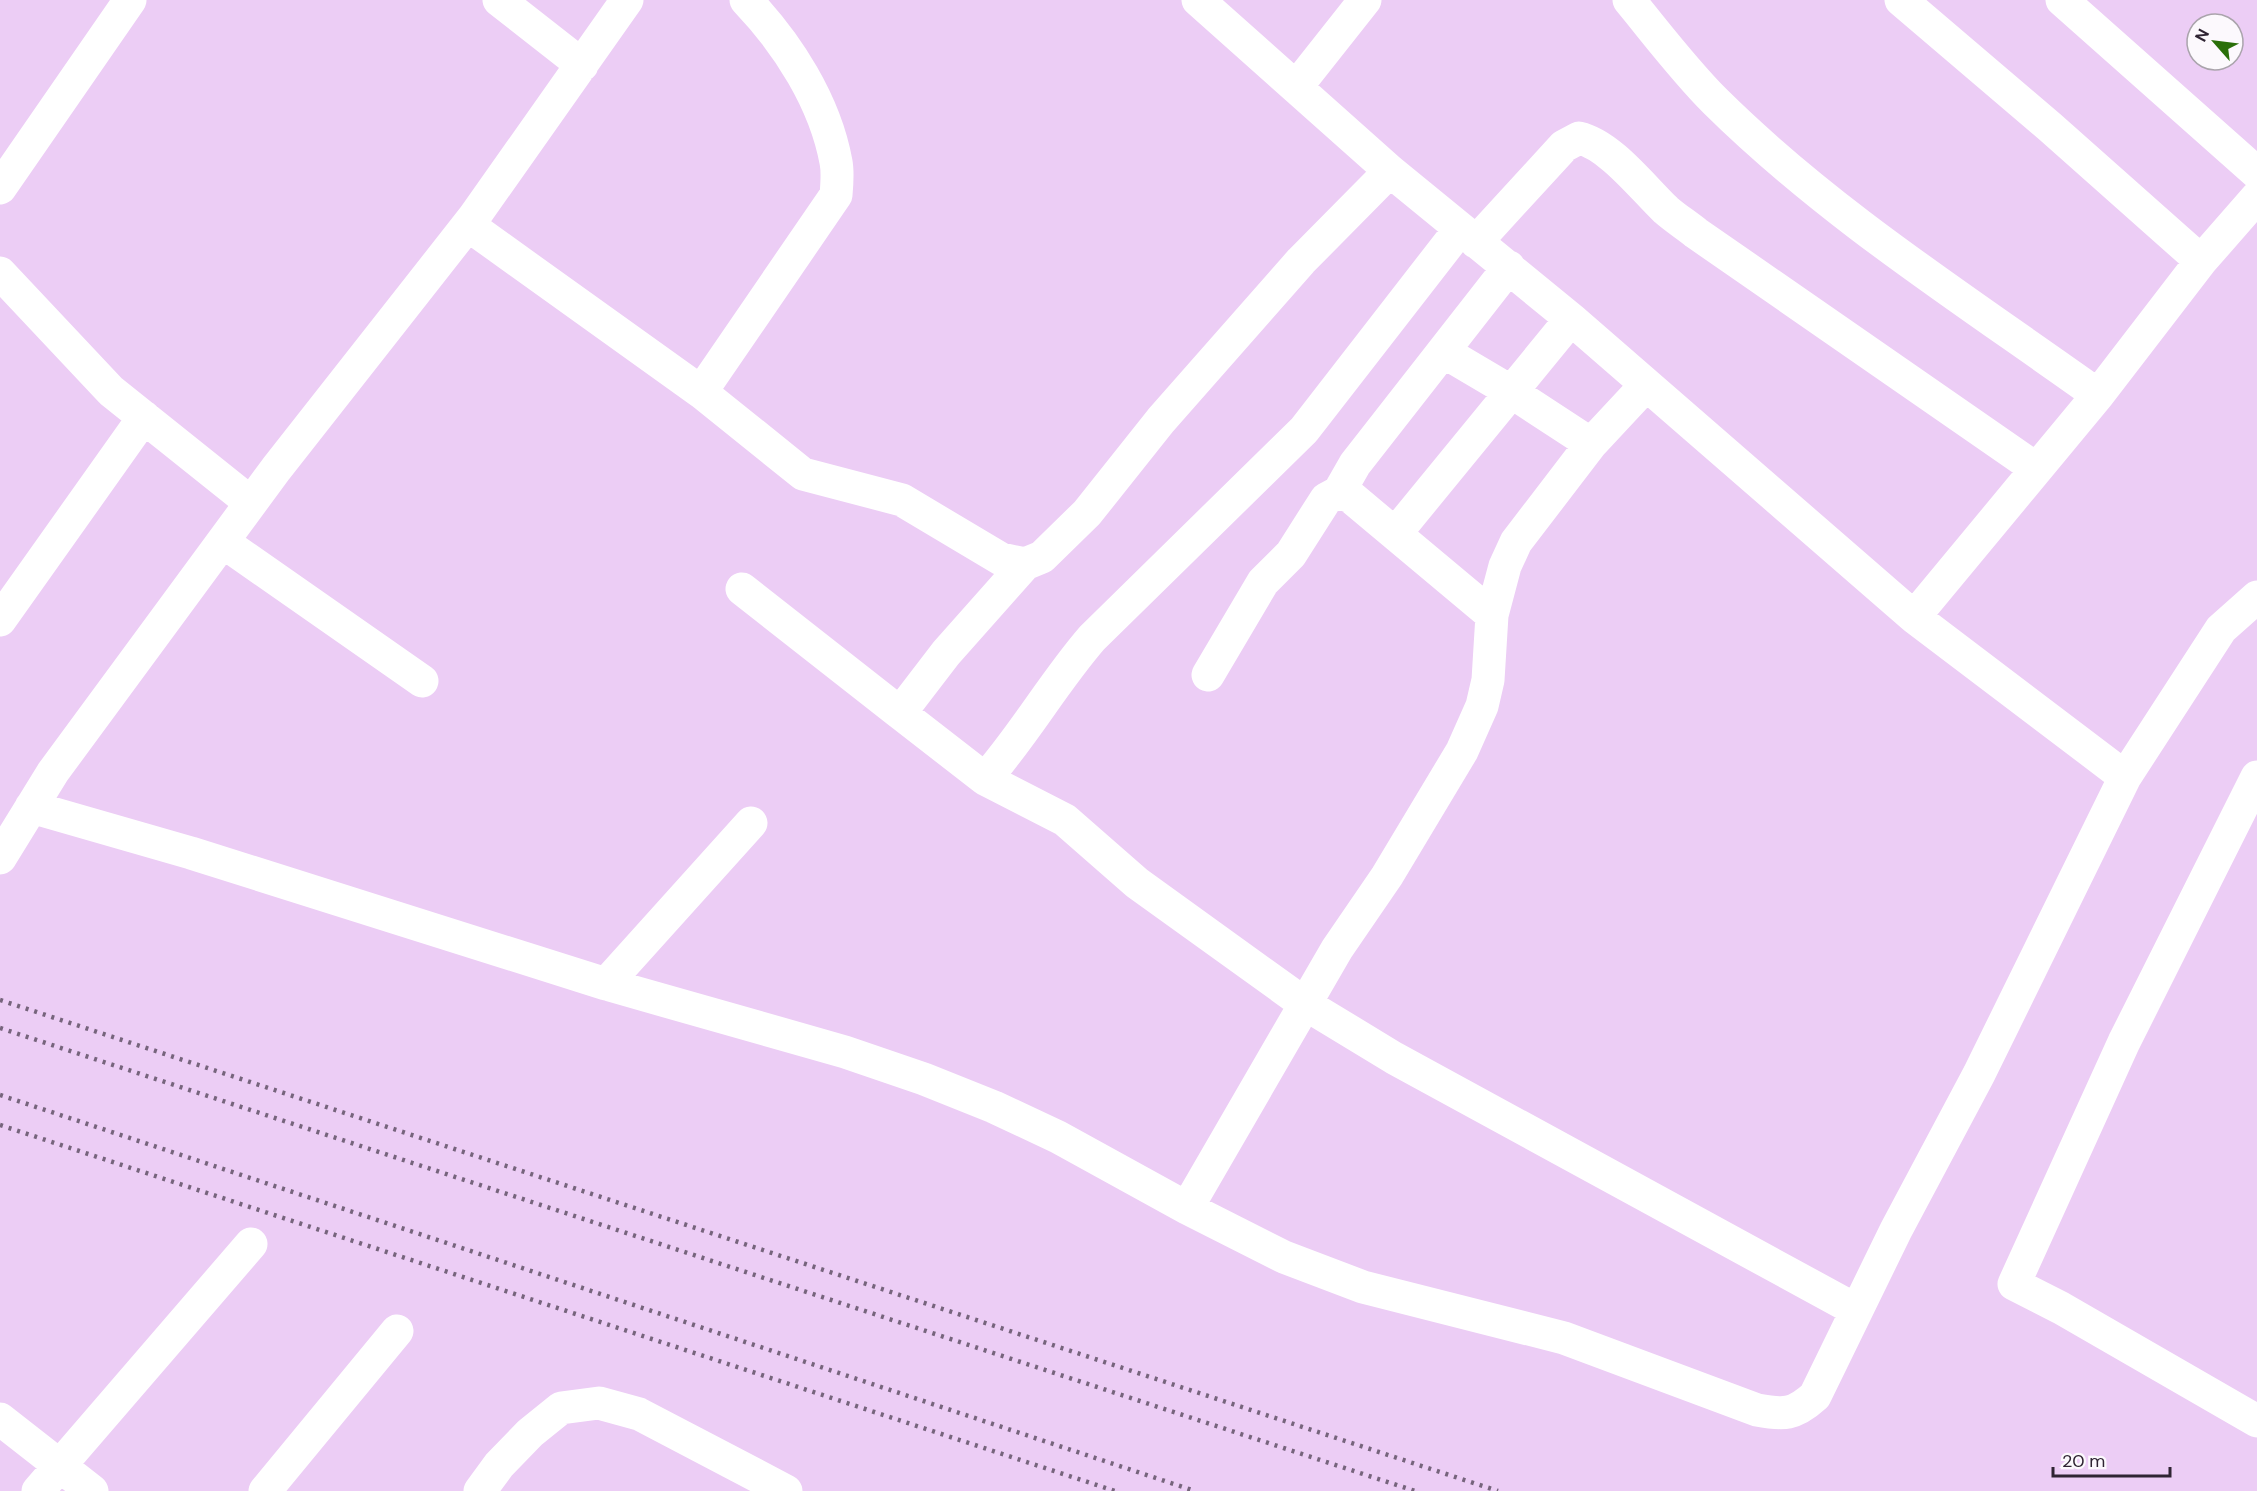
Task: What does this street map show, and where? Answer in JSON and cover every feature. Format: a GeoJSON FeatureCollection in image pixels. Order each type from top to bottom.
{"type":"FeatureCollection","features":[{"type":"Feature","properties":{"kind":"street"},"geometry":{"type":"LineString","coordinates":[[0,188],[130,0]]}},
{"type":"Feature","properties":{"kind":"street"},"geometry":{"type":"LineString","coordinates":[[500,0],[582,65]]}},
{"type":"Feature","properties":{"kind":"street"},"geometry":{"type":"LineString","coordinates":[[0,858],[53,772],[251,503],[468,225],[627,0]]}},
{"type":"Feature","properties":{"kind":"street"},"geometry":{"type":"LineString","coordinates":[[701,392],[836,195],[837,164],[828,132],[809,85],[789,53],[746,0]]}},
{"type":"Feature","properties":{"kind":"street"},"geometry":{"type":"LineString","coordinates":[[1198,0],[1390,171],[1571,319],[1914,617],[2125,777]]}},
{"type":"Feature","properties":{"kind":"street"},"geometry":{"type":"LineString","coordinates":[[1297,86],[1365,0]]}},
{"type":"Feature","properties":{"kind":"street"},"geometry":{"type":"LineString","coordinates":[[1629,0],[1714,100],[1772,153],[1875,235],[2098,395]]}},
{"type":"Feature","properties":{"kind":"street"},"geometry":{"type":"LineString","coordinates":[[1901,0],[2035,114],[2201,261]]}},
{"type":"Feature","properties":{"kind":"street"},"geometry":{"type":"LineString","coordinates":[[2062,0],[2257,173]]}},
{"type":"Feature","properties":{"kind":"street"},"geometry":{"type":"LineString","coordinates":[[985,779],[1010,750],[1068,666],[1092,638],[1304,430],[1468,235],[1564,146],[1579,138],[1590,141],[1603,149],[1669,212],[1696,233],[2035,468]]}},
{"type":"Feature","properties":{"kind":"street"},"geometry":{"type":"LineString","coordinates":[[900,713],[946,653],[1025,564],[1042,557],[1087,513],[1161,420],[1286,279],[1390,171]]}},
{"type":"Feature","properties":{"kind":"street"},"geometry":{"type":"LineString","coordinates":[[1914,617],[2035,468],[2098,395],[2201,261],[2257,196]]}},
{"type":"Feature","properties":{"kind":"street"},"geometry":{"type":"LineString","coordinates":[[468,225],[701,392],[803,474],[902,500],[1001,559],[1025,564]]}},
{"type":"Feature","properties":{"kind":"street"},"geometry":{"type":"LineString","coordinates":[[1208,675],[1263,582],[1291,554],[1326,499],[1339,492],[1355,464],[1509,267]]}},
{"type":"Feature","properties":{"kind":"street"},"geometry":{"type":"LineString","coordinates":[[0,273],[111,390],[251,503]]}},
{"type":"Feature","properties":{"kind":"street"},"geometry":{"type":"LineString","coordinates":[[1395,534],[1571,319]]}},
{"type":"Feature","properties":{"kind":"street"},"geometry":{"type":"LineString","coordinates":[[1444,352],[1510,391],[1591,444]]}},
{"type":"Feature","properties":{"kind":"street"},"geometry":{"type":"LineString","coordinates":[[1187,1208],[1337,949],[1387,876],[1462,751],[1484,698],[1492,615],[1505,566],[1516,542],[1591,444],[1646,385]]}},
{"type":"Feature","properties":{"kind":"street"},"geometry":{"type":"LineString","coordinates":[[0,620],[144,417]]}},
{"type":"Feature","properties":{"kind":"street"},"geometry":{"type":"LineString","coordinates":[[1339,492],[1350,497],[1492,615]]}},
{"type":"Feature","properties":{"kind":"street"},"geometry":{"type":"LineString","coordinates":[[223,542],[422,681]]}},
{"type":"Feature","properties":{"kind":"street"},"geometry":{"type":"LineString","coordinates":[[742,589],[985,779],[1065,820],[1137,884],[1305,1004],[1394,1058],[1856,1310]]}},
{"type":"Feature","properties":{"kind":"street"},"geometry":{"type":"LineString","coordinates":[[31,807],[191,853],[606,984],[845,1052],[924,1079],[994,1107],[1058,1137],[1187,1208],[1284,1257],[1364,1287],[1564,1338],[1757,1410],[1783,1415],[1803,1407],[1815,1396],[1856,1310],[1979,1074],[2125,777],[2221,629],[2257,597]]}},
{"type":"Feature","properties":{"kind":"street"},"geometry":{"type":"LineString","coordinates":[[2255,1417],[2014,1284],[2124,1042],[2257,777]]}},
{"type":"Feature","properties":{"kind":"street"},"geometry":{"type":"LineString","coordinates":[[606,984],[751,823]]}},
{"type":"Feature","properties":{"kind":"street"},"geometry":{"type":"LineString","coordinates":[[38,1491],[251,1244]]}},
{"type":"Feature","properties":{"kind":"street"},"geometry":{"type":"LineString","coordinates":[[265,1491],[397,1330]]}},
{"type":"Feature","properties":{"kind":"street"},"geometry":{"type":"LineString","coordinates":[[480,1491],[499,1466],[530,1433],[561,1408],[599,1403],[639,1414],[786,1491]]}},
{"type":"Feature","properties":{"kind":"street"},"geometry":{"type":"LineString","coordinates":[[0,1419],[61,1464],[92,1491]]}},
{"type":"Feature","properties":{"kind":"railway"},"geometry":{"type":"LineString","coordinates":[[0,1000],[1498,1491]]}},
{"type":"Feature","properties":{"kind":"railway"},"geometry":{"type":"LineString","coordinates":[[0,1028],[1415,1491]]}},
{"type":"Feature","properties":{"kind":"railway"},"geometry":{"type":"LineString","coordinates":[[0,1095],[1195,1491]]}},
{"type":"Feature","properties":{"kind":"railway"},"geometry":{"type":"LineString","coordinates":[[0,1125],[1115,1491]]}}]}
